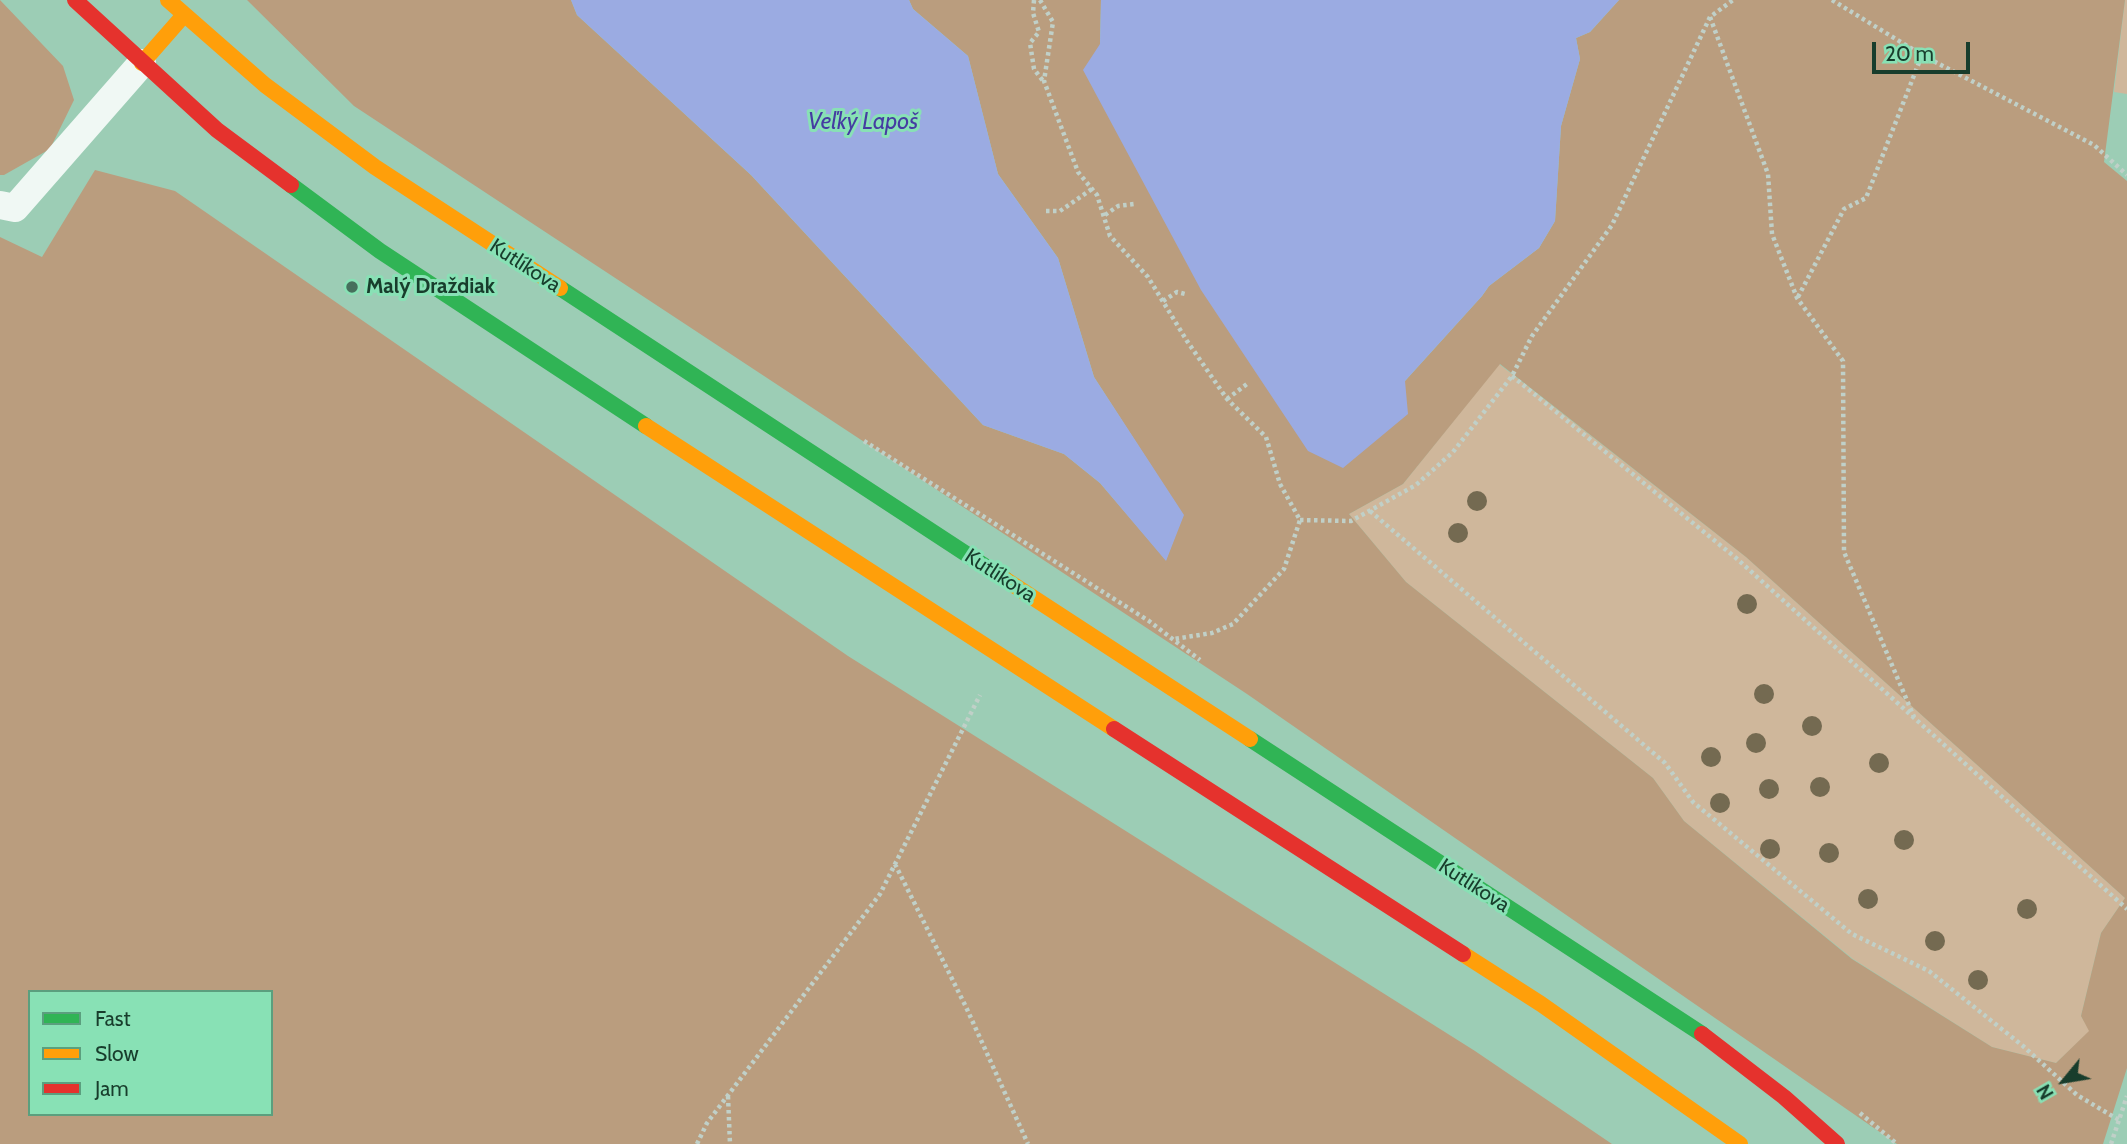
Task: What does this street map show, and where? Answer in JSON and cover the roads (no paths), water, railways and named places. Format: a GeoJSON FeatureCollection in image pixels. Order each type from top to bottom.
{"type":"FeatureCollection","features":[{"type":"Feature","properties":{"kind":"main road"},"geometry":{"type":"LineString","coordinates":[[75,0],[217,130],[380,251],[524,347],[1541,1004],[1740,1144]]}},
{"type":"Feature","properties":{"kind":"main road","name":"Kutlíkova"},"geometry":{"type":"LineString","coordinates":[[168,0],[265,85],[374,167],[1701,1034],[1784,1097],[1837,1144]]}},
{"type":"Feature","properties":{"kind":"main road"},"geometry":{"type":"LineString","coordinates":[[142,63],[184,15]]}},
{"type":"Feature","properties":{"kind":"street"},"geometry":{"type":"LineString","coordinates":[[0,205],[15,208],[142,63]]}},
{"type":"Feature","properties":{"kind":"water","name":"Veľký Lapoš"},"geometry":{"type":"Polygon","coordinates":[[[571,0],[909,0],[913,9],[968,56],[998,174],[1058,258],[1094,377],[1184,515],[1166,561],[1100,483],[1064,454],[983,425],[751,175],[577,15],[571,0]]]}},
{"type":"Feature","properties":{"kind":"water"},"geometry":{"type":"Polygon","coordinates":[[[1101,0],[1619,0],[1590,32],[1576,38],[1580,59],[1561,126],[1555,221],[1539,248],[1489,286],[1405,381],[1408,414],[1343,468],[1308,451],[1201,290],[1083,70],[1100,44],[1101,0]]]}},
{"type":"Feature","properties":{"kind":"place","name":"Malý Draždiak"},"geometry":{"type":"Point","coordinates":[352,287]}}]}
